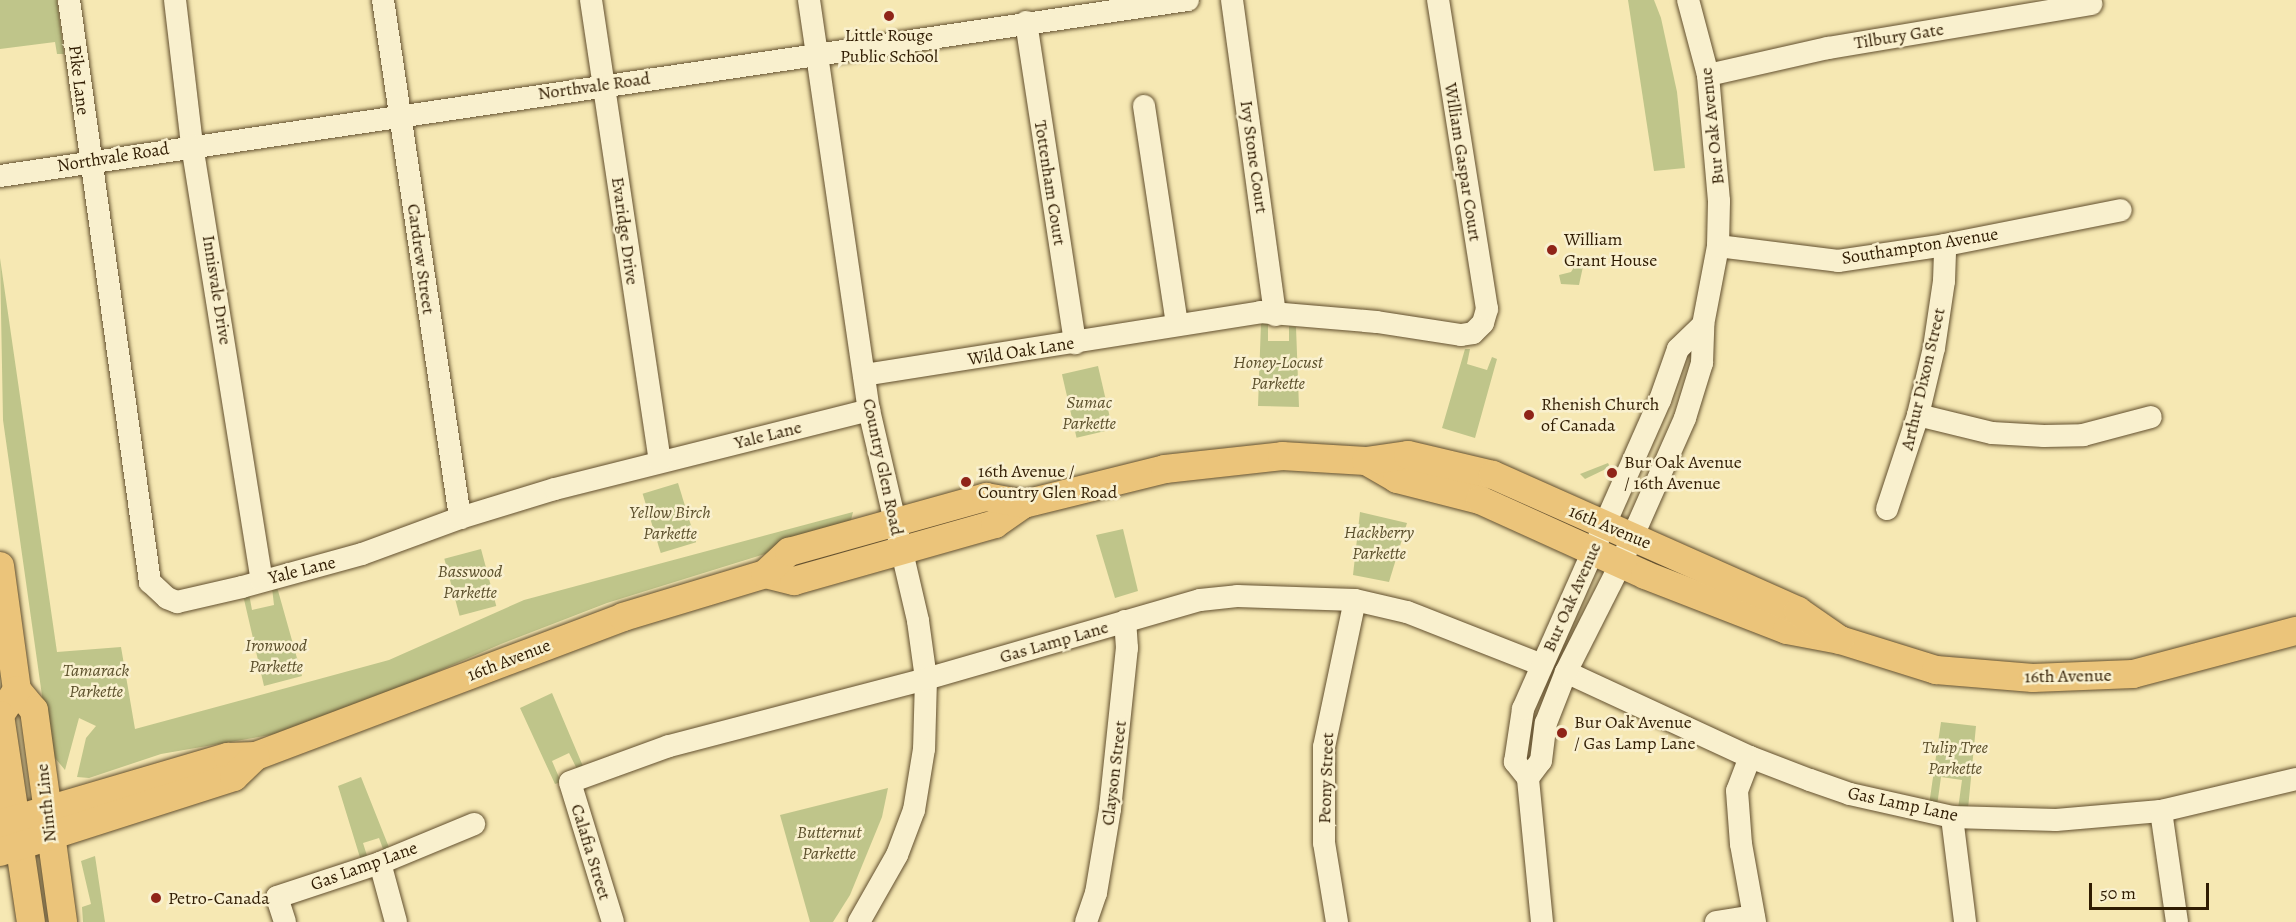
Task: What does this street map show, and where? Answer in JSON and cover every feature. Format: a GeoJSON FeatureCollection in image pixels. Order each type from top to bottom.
{"type":"FeatureCollection","features":[{"type":"Feature","properties":{"kind":"main road","name":"16th Avenue"},"geometry":{"type":"LineString","coordinates":[[765,574],[794,581],[995,524],[1024,504],[1209,462],[1282,456],[1366,461],[1408,455],[1493,475],[1605,527],[1798,611],[1840,640]]}},
{"type":"Feature","properties":{"kind":"main road","name":"16th Avenue"},"geometry":{"type":"LineString","coordinates":[[1366,461],[1397,479],[1480,500],[1620,565],[1787,630],[1840,640],[1936,670],[2033,678],[2133,674],[2296,632]]}},
{"type":"Feature","properties":{"kind":"main road","name":"16th Avenue"},"geometry":{"type":"LineString","coordinates":[[9,835],[49,823],[228,758],[256,756],[623,617],[765,574],[789,552],[986,497],[1024,504]]}},
{"type":"Feature","properties":{"kind":"main road","name":"Ninth Line"},"geometry":{"type":"LineString","coordinates":[[0,566],[17,690],[34,710],[63,922]]}},
{"type":"Feature","properties":{"kind":"main road","name":"Ninth Line"},"geometry":{"type":"LineString","coordinates":[[17,690],[0,715],[9,835],[31,922]]}},
{"type":"Feature","properties":{"kind":"street","name":"Pike Lane"},"geometry":{"type":"LineString","coordinates":[[69,0],[90,160]]}},
{"type":"Feature","properties":{"kind":"street","name":"Innisvale Drive"},"geometry":{"type":"LineString","coordinates":[[175,0],[192,145],[262,580]]}},
{"type":"Feature","properties":{"kind":"street","name":"Cardrew Street"},"geometry":{"type":"LineString","coordinates":[[383,0],[460,518]]}},
{"type":"Feature","properties":{"kind":"street","name":"Evaridge Drive"},"geometry":{"type":"LineString","coordinates":[[591,0],[660,461]]}},
{"type":"Feature","properties":{"kind":"street","name":"Country Glen Road"},"geometry":{"type":"LineString","coordinates":[[809,0],[869,410],[918,621],[926,679],[924,749],[914,810],[897,855],[859,922]]}},
{"type":"Feature","properties":{"kind":"street","name":"Northvale Road"},"geometry":{"type":"LineString","coordinates":[[0,176],[90,160],[816,52],[1188,0]]}},
{"type":"Feature","properties":{"kind":"street","name":"Ivy Stone Court"},"geometry":{"type":"LineString","coordinates":[[1232,0],[1275,315]]}},
{"type":"Feature","properties":{"kind":"street","name":"William Gaspar Court"},"geometry":{"type":"LineString","coordinates":[[1438,0],[1487,309],[1483,322]]}},
{"type":"Feature","properties":{"kind":"street","name":"Bur Oak Avenue"},"geometry":{"type":"LineString","coordinates":[[1528,778],[1541,761],[1546,723],[1566,672],[1620,565],[1685,418],[1702,363],[1703,325],[1718,246],[1716,132],[1708,75],[1688,0]]}},
{"type":"Feature","properties":{"kind":"street","name":"Tilbury Gate"},"geometry":{"type":"LineString","coordinates":[[1708,75],[1828,48],[2091,4]]}},
{"type":"Feature","properties":{"kind":"street","name":"Tottenham Court"},"geometry":{"type":"LineString","coordinates":[[1026,22],[1075,343]]}},
{"type":"Feature","properties":{"kind":"street"},"geometry":{"type":"LineString","coordinates":[[1144,106],[1177,325]]}},
{"type":"Feature","properties":{"kind":"street","name":"Yale Lane"},"geometry":{"type":"LineString","coordinates":[[90,160],[150,582],[159,592],[177,602],[362,554],[460,518],[660,461],[869,410]]}},
{"type":"Feature","properties":{"kind":"street","name":"Southampton Avenue"},"geometry":{"type":"LineString","coordinates":[[1718,246],[1838,261],[1945,245],[2121,210]]}},
{"type":"Feature","properties":{"kind":"street","name":"Arthur Dixon Street"},"geometry":{"type":"LineString","coordinates":[[1887,509],[1918,414],[1934,348],[1945,245]]}},
{"type":"Feature","properties":{"kind":"street","name":"Wild Oak Lane"},"geometry":{"type":"LineString","coordinates":[[864,375],[1260,312],[1377,322],[1461,335],[1473,333],[1483,322]]}},
{"type":"Feature","properties":{"kind":"street","name":"Bur Oak Avenue"},"geometry":{"type":"LineString","coordinates":[[1542,922],[1528,778],[1515,762],[1516,743],[1523,709],[1660,400],[1678,349],[1703,325]]}},
{"type":"Feature","properties":{"kind":"street"},"geometry":{"type":"LineString","coordinates":[[1918,414],[1992,433],[2044,436],[2083,435],[2151,417]]}},
{"type":"Feature","properties":{"kind":"street","name":"Gas Lamp Lane"},"geometry":{"type":"LineString","coordinates":[[570,782],[669,746],[926,679],[1200,600],[1237,596],[1355,600],[1407,612],[1542,665]]}},
{"type":"Feature","properties":{"kind":"street","name":"Peony Street"},"geometry":{"type":"LineString","coordinates":[[1337,922],[1324,843],[1324,747],[1355,600]]}},
{"type":"Feature","properties":{"kind":"street","name":"Clayson Street"},"geometry":{"type":"LineString","coordinates":[[1086,922],[1096,894],[1110,809],[1127,648],[1125,621]]}},
{"type":"Feature","properties":{"kind":"street","name":"Gas Lamp Lane"},"geometry":{"type":"LineString","coordinates":[[1566,672],[1750,757],[1850,794],[1952,817],[2056,820],[2161,811],[2296,779]]}},
{"type":"Feature","properties":{"kind":"street"},"geometry":{"type":"LineString","coordinates":[[1716,922],[1754,919],[1741,844],[1737,791],[1750,757]]}},
{"type":"Feature","properties":{"kind":"street","name":"Calafia Street"},"geometry":{"type":"LineString","coordinates":[[570,782],[613,922]]}},
{"type":"Feature","properties":{"kind":"street"},"geometry":{"type":"LineString","coordinates":[[2161,811],[2177,922]]}},
{"type":"Feature","properties":{"kind":"street"},"geometry":{"type":"LineString","coordinates":[[1952,817],[1965,922]]}},
{"type":"Feature","properties":{"kind":"street","name":"Gas Lamp Lane"},"geometry":{"type":"LineString","coordinates":[[285,922],[277,897],[380,863],[474,824]]}},
{"type":"Feature","properties":{"kind":"street"},"geometry":{"type":"LineString","coordinates":[[380,863],[396,922]]}},
{"type":"Feature","properties":{"kind":"green space"},"geometry":{"type":"Polygon","coordinates":[[[0,0],[57,0],[64,54],[57,54],[55,42],[0,49],[0,0]]]}},
{"type":"Feature","properties":{"kind":"green space"},"geometry":{"type":"Polygon","coordinates":[[[1628,0],[1654,0],[1661,18],[1677,92],[1685,168],[1654,171],[1628,0]]]}},
{"type":"Feature","properties":{"kind":"green space","name":"Tamarack Parkette"},"geometry":{"type":"Polygon","coordinates":[[[0,258],[57,652],[121,647],[135,729],[389,660],[524,600],[853,512],[849,528],[607,603],[501,644],[305,729],[161,754],[89,778],[77,777],[86,738],[96,726],[79,718],[65,770],[50,752],[3,420],[0,258]]]}},
{"type":"Feature","properties":{"kind":"green space"},"geometry":{"type":"Polygon","coordinates":[[[1578,261],[1584,262],[1579,285],[1561,284],[1559,275],[1571,272],[1578,261]]]}},
{"type":"Feature","properties":{"kind":"green space","name":"Honey-Locust Parkette"},"geometry":{"type":"Polygon","coordinates":[[[1261,323],[1268,324],[1268,341],[1289,341],[1289,326],[1296,327],[1299,407],[1258,406],[1261,323]]]}},
{"type":"Feature","properties":{"kind":"green space"},"geometry":{"type":"Polygon","coordinates":[[[1465,349],[1470,349],[1467,364],[1487,370],[1492,357],[1497,359],[1475,438],[1442,428],[1465,349]]]}},
{"type":"Feature","properties":{"kind":"green space","name":"Sumac Parkette"},"geometry":{"type":"Polygon","coordinates":[[[1098,366],[1113,429],[1077,438],[1062,374],[1098,366]]]}},
{"type":"Feature","properties":{"kind":"green space"},"geometry":{"type":"Polygon","coordinates":[[[1608,463],[1610,467],[1585,479],[1580,474],[1608,463]]]}},
{"type":"Feature","properties":{"kind":"green space","name":"Yellow Birch Parkette"},"geometry":{"type":"Polygon","coordinates":[[[678,483],[696,542],[661,553],[643,494],[678,483]]]}},
{"type":"Feature","properties":{"kind":"green space","name":"Hackberry Parkette"},"geometry":{"type":"Polygon","coordinates":[[[1360,512],[1407,523],[1389,582],[1353,575],[1360,512]]]}},
{"type":"Feature","properties":{"kind":"green space"},"geometry":{"type":"Polygon","coordinates":[[[1123,529],[1138,591],[1115,598],[1096,535],[1123,529]]]}},
{"type":"Feature","properties":{"kind":"green space","name":"Basswood Parkette"},"geometry":{"type":"Polygon","coordinates":[[[481,549],[496,606],[460,616],[444,559],[481,549]]]}},
{"type":"Feature","properties":{"kind":"green space","name":"Ironwood Parkette"},"geometry":{"type":"Polygon","coordinates":[[[277,587],[302,676],[264,686],[243,595],[249,594],[252,610],[274,605],[272,588],[277,587]]]}},
{"type":"Feature","properties":{"kind":"green space"},"geometry":{"type":"Polygon","coordinates":[[[552,693],[585,771],[579,773],[569,753],[552,761],[561,782],[555,784],[520,708],[552,693]]]}},
{"type":"Feature","properties":{"kind":"green space","name":"Tulip Tree Parkette"},"geometry":{"type":"Polygon","coordinates":[[[1941,722],[1976,726],[1968,809],[1958,809],[1962,780],[1941,777],[1937,806],[1929,805],[1941,722]]]}},
{"type":"Feature","properties":{"kind":"green space"},"geometry":{"type":"Polygon","coordinates":[[[361,777],[392,855],[386,857],[379,838],[363,843],[369,862],[362,864],[338,786],[361,777]]]}},
{"type":"Feature","properties":{"kind":"green space","name":"Butternut Parkette"},"geometry":{"type":"Polygon","coordinates":[[[888,788],[882,817],[850,895],[833,922],[810,922],[780,815],[888,788]]]}},
{"type":"Feature","properties":{"kind":"green space"},"geometry":{"type":"Polygon","coordinates":[[[95,856],[105,922],[83,922],[82,907],[91,904],[81,861],[95,856]]]}},
{"type":"Feature","properties":{"kind":"place","name":"Little Rouge Public School"},"geometry":{"type":"Point","coordinates":[889,16]}},
{"type":"Feature","properties":{"kind":"place","name":"William Grant House"},"geometry":{"type":"Point","coordinates":[1552,250]}},
{"type":"Feature","properties":{"kind":"place","name":"Rhenish Church of Canada"},"geometry":{"type":"Point","coordinates":[1529,415]}},
{"type":"Feature","properties":{"kind":"place","name":"Bur Oak Avenue / 16th Avenue"},"geometry":{"type":"Point","coordinates":[1612,473]}},
{"type":"Feature","properties":{"kind":"place","name":"16th Avenue / Country Glen Road"},"geometry":{"type":"Point","coordinates":[966,482]}},
{"type":"Feature","properties":{"kind":"place","name":"Bur Oak Avenue / Gas Lamp Lane"},"geometry":{"type":"Point","coordinates":[1562,733]}},
{"type":"Feature","properties":{"kind":"place","name":"Petro-Canada"},"geometry":{"type":"Point","coordinates":[156,898]}}]}
